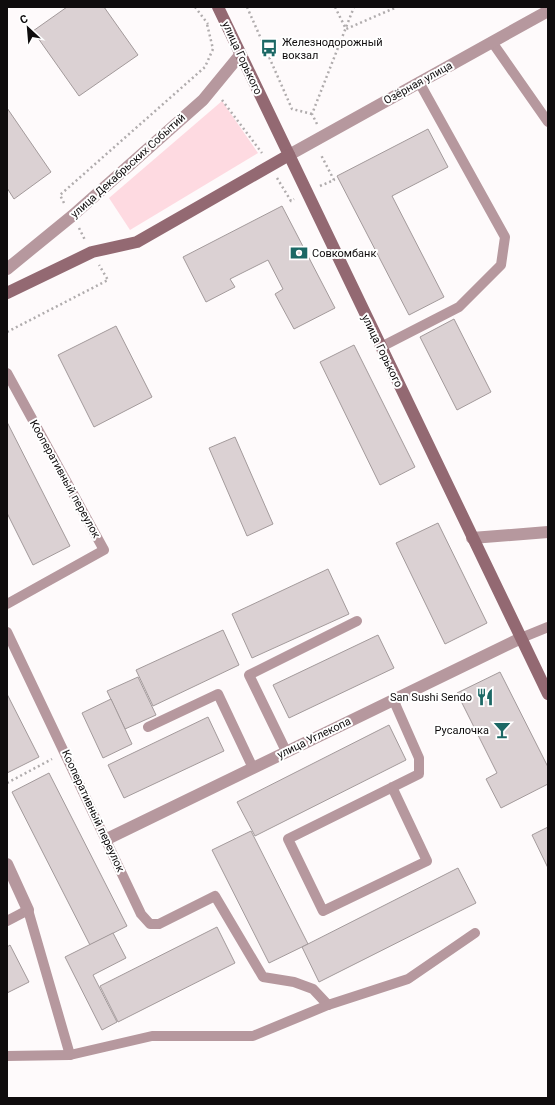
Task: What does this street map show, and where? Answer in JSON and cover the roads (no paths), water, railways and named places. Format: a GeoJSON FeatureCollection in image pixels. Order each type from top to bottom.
{"type":"FeatureCollection","features":[{"type":"Feature","properties":{"kind":"street","name":"улица Горького"},"geometry":{"type":"LineString","coordinates":[[218,7],[548,694]]}},
{"type":"Feature","properties":{"kind":"street","name":"Озёрная улица"},"geometry":{"type":"LineString","coordinates":[[289,155],[548,11]]}},
{"type":"Feature","properties":{"kind":"street","name":"улица Декабрьских Событий"},"geometry":{"type":"LineString","coordinates":[[7,269],[72,216],[203,100],[240,55]]}},
{"type":"Feature","properties":{"kind":"street"},"geometry":{"type":"LineString","coordinates":[[7,294],[92,252],[137,242],[289,155]]}},
{"type":"Feature","properties":{"kind":"street"},"geometry":{"type":"LineString","coordinates":[[472,538],[548,532]]}},
{"type":"Feature","properties":{"kind":"street","name":"улица Углекопа"},"geometry":{"type":"LineString","coordinates":[[107,839],[521,638]]}},
{"type":"Feature","properties":{"kind":"street"},"geometry":{"type":"LineString","coordinates":[[7,864],[28,910]]}},
{"type":"Feature","properties":{"kind":"lane"},"geometry":{"type":"LineString","coordinates":[[492,42],[548,122]]}},
{"type":"Feature","properties":{"kind":"lane"},"geometry":{"type":"LineString","coordinates":[[381,347],[458,307],[500,265],[505,237],[419,82]]}},
{"type":"Feature","properties":{"kind":"lane","name":"Кооперативный переулок"},"geometry":{"type":"LineString","coordinates":[[7,373],[104,550],[7,604]]}},
{"type":"Feature","properties":{"kind":"lane"},"geometry":{"type":"LineString","coordinates":[[286,751],[248,674],[357,622]]}},
{"type":"Feature","properties":{"kind":"lane"},"geometry":{"type":"LineString","coordinates":[[521,638],[548,627]]}},
{"type":"Feature","properties":{"kind":"lane","name":"Кооперативный переулок"},"geometry":{"type":"LineString","coordinates":[[7,632],[107,839],[141,914],[150,924],[159,924],[215,896],[263,978],[294,982],[313,989],[328,1005]]}},
{"type":"Feature","properties":{"kind":"lane"},"geometry":{"type":"LineString","coordinates":[[148,727],[218,694],[253,768]]}},
{"type":"Feature","properties":{"kind":"lane"},"geometry":{"type":"LineString","coordinates":[[392,787],[427,861],[323,911],[288,839],[392,787],[419,774],[419,758],[393,699]]}},
{"type":"Feature","properties":{"kind":"lane"},"geometry":{"type":"LineString","coordinates":[[7,921],[28,910],[70,1055]]}},
{"type":"Feature","properties":{"kind":"lane"},"geometry":{"type":"LineString","coordinates":[[7,1056],[70,1055],[152,1036],[253,1036],[328,1005],[408,979],[475,933]]}},
{"type":"Feature","properties":{"kind":"place","name":"Железнодорожный вокзал"},"geometry":{"type":"Point","coordinates":[269,48]}},
{"type":"Feature","properties":{"kind":"place","name":"Совкомбанк"},"geometry":{"type":"Point","coordinates":[299,253]}},
{"type":"Feature","properties":{"kind":"place","name":"San Sushi Sendo"},"geometry":{"type":"Point","coordinates":[485,697]}},
{"type":"Feature","properties":{"kind":"place","name":"Русалочка"},"geometry":{"type":"Point","coordinates":[502,730]}}]}
